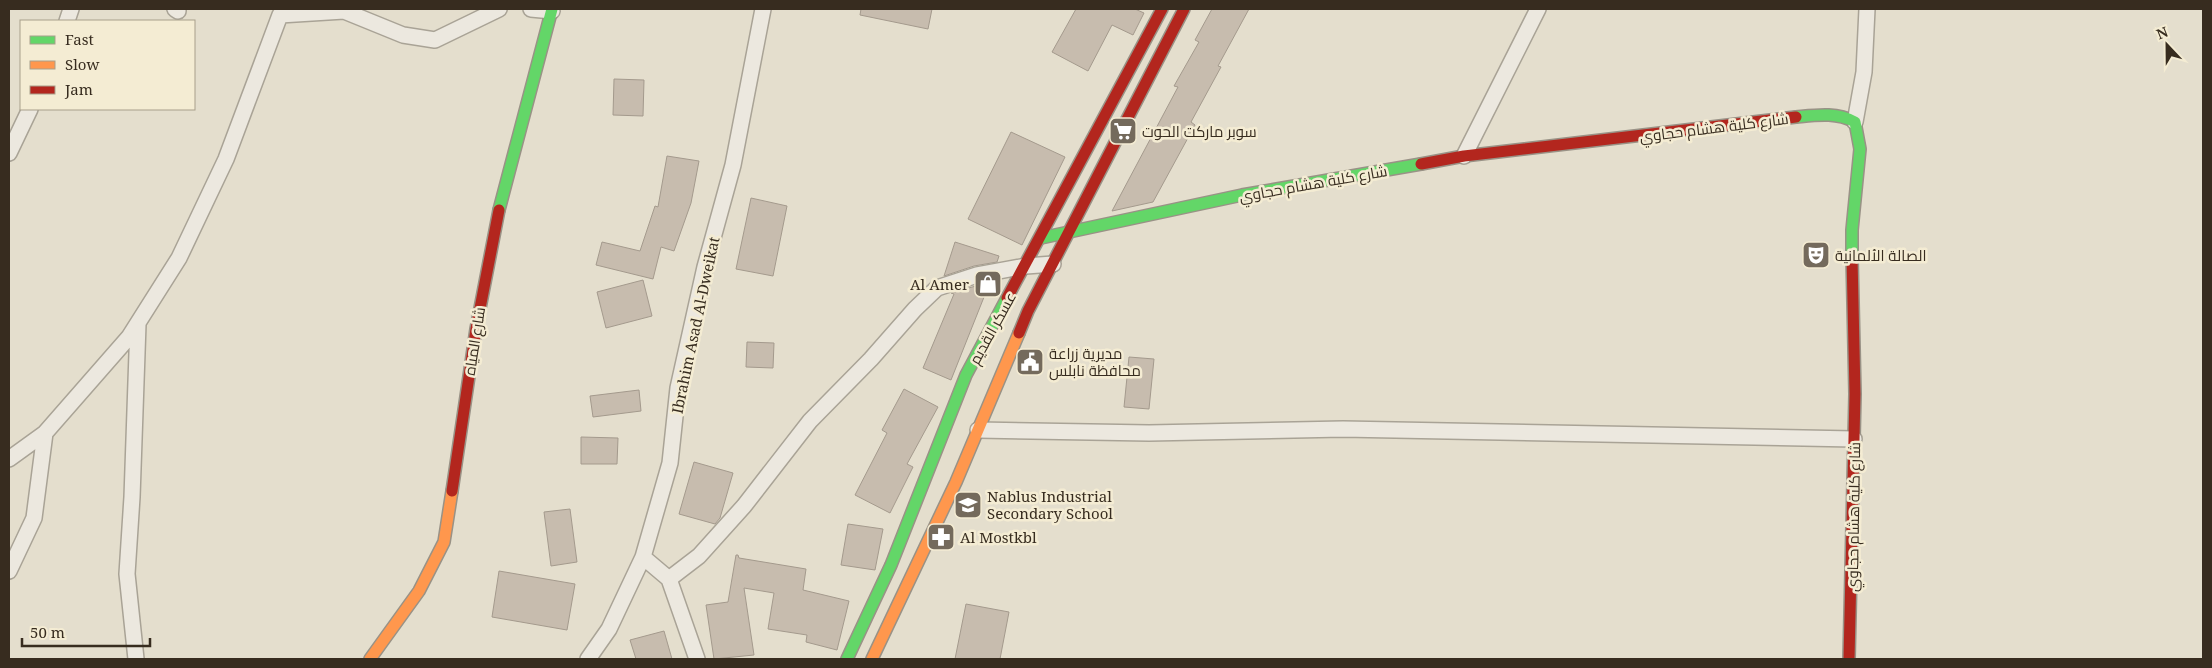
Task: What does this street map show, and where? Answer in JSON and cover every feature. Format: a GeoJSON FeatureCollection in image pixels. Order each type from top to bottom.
{"type":"FeatureCollection","features":[{"type":"Feature","properties":{"kind":"street"},"geometry":{"type":"LineString","coordinates":[[9,459],[46,434],[129,337],[178,258],[226,160],[280,14],[344,10],[404,35],[435,40],[499,9]]}},
{"type":"Feature","properties":{"kind":"street"},"geometry":{"type":"LineString","coordinates":[[532,9],[552,10]]}},
{"type":"Feature","properties":{"kind":"street","name":"Ibrahim Asad Al-Dweikat"},"geometry":{"type":"LineString","coordinates":[[588,659],[609,629],[643,557],[670,463],[678,388],[705,267],[733,165],[763,9]]}},
{"type":"Feature","properties":{"kind":"street","name":"عسكر القديم"},"geometry":{"type":"LineString","coordinates":[[847,659],[891,565],[966,375],[1162,9]]}},
{"type":"Feature","properties":{"kind":"street","name":"عسكر القديم"},"geometry":{"type":"LineString","coordinates":[[872,659],[956,482],[1028,311],[1184,9]]}},
{"type":"Feature","properties":{"kind":"street"},"geometry":{"type":"LineString","coordinates":[[1464,156],[1538,9]]}},
{"type":"Feature","properties":{"kind":"street"},"geometry":{"type":"LineString","coordinates":[[1856,122],[1864,72],[1867,9]]}},
{"type":"Feature","properties":{"kind":"street","name":"شارع المياه"},"geometry":{"type":"LineString","coordinates":[[370,659],[419,592],[444,542],[476,330],[500,204],[552,10]]}},
{"type":"Feature","properties":{"kind":"street"},"geometry":{"type":"LineString","coordinates":[[9,153],[30,110]]}},
{"type":"Feature","properties":{"kind":"street","name":"شارع كلية هشام حجاوي"},"geometry":{"type":"LineString","coordinates":[[1041,238],[1242,195],[1464,156],[1824,114],[1846,117],[1856,122],[1860,149],[1852,230],[1856,394],[1850,659]]}},
{"type":"Feature","properties":{"kind":"street"},"geometry":{"type":"LineString","coordinates":[[669,579],[699,556],[744,506],[810,421],[932,292],[937,288],[968,278],[1026,266],[1053,264]]}},
{"type":"Feature","properties":{"kind":"street"},"geometry":{"type":"LineString","coordinates":[[136,659],[127,574],[133,478],[138,323]]}},
{"type":"Feature","properties":{"kind":"street"},"geometry":{"type":"LineString","coordinates":[[978,430],[1149,433],[1343,429],[1854,439]]}},
{"type":"Feature","properties":{"kind":"street"},"geometry":{"type":"LineString","coordinates":[[9,571],[34,518],[46,434]]}},
{"type":"Feature","properties":{"kind":"street"},"geometry":{"type":"LineString","coordinates":[[643,557],[669,579],[696,659]]}},
{"type":"Feature","properties":{"kind":"building"},"geometry":{"type":"Polygon","coordinates":[[[861,9],[932,9],[928,29],[860,15],[861,9]]]}},
{"type":"Feature","properties":{"kind":"building"},"geometry":{"type":"Polygon","coordinates":[[[1076,9],[1135,9],[1144,13],[1133,35],[1112,25],[1088,71],[1052,52],[1076,9]]]}},
{"type":"Feature","properties":{"kind":"building"},"geometry":{"type":"Polygon","coordinates":[[[1212,9],[1249,9],[1218,66],[1221,67],[1191,122],[1195,125],[1153,202],[1112,211],[1178,87],[1174,86],[1199,42],[1195,40],[1212,9]]]}},
{"type":"Feature","properties":{"kind":"building"},"geometry":{"type":"Polygon","coordinates":[[[614,79],[644,80],[643,116],[613,115],[614,79]]]}},
{"type":"Feature","properties":{"kind":"building"},"geometry":{"type":"Polygon","coordinates":[[[1011,132],[1065,157],[1022,245],[968,219],[1011,132]]]}},
{"type":"Feature","properties":{"kind":"building"},"geometry":{"type":"Polygon","coordinates":[[[667,156],[699,161],[691,203],[674,251],[661,247],[653,279],[596,265],[602,242],[640,251],[655,206],[658,207],[667,156]]]}},
{"type":"Feature","properties":{"kind":"building"},"geometry":{"type":"Polygon","coordinates":[[[751,198],[787,206],[773,276],[736,269],[751,198]]]}},
{"type":"Feature","properties":{"kind":"building"},"geometry":{"type":"Polygon","coordinates":[[[955,242],[999,256],[997,262],[974,266],[944,276],[955,242]]]}},
{"type":"Feature","properties":{"kind":"building"},"geometry":{"type":"Polygon","coordinates":[[[643,280],[652,316],[606,328],[597,292],[643,280]]]}},
{"type":"Feature","properties":{"kind":"building"},"geometry":{"type":"Polygon","coordinates":[[[990,282],[951,380],[923,368],[954,294],[951,293],[990,282]]]}},
{"type":"Feature","properties":{"kind":"building"},"geometry":{"type":"Polygon","coordinates":[[[747,342],[774,343],[773,368],[746,367],[747,342]]]}},
{"type":"Feature","properties":{"kind":"building"},"geometry":{"type":"Polygon","coordinates":[[[1129,357],[1154,359],[1149,409],[1124,407],[1129,357]]]}},
{"type":"Feature","properties":{"kind":"building"},"geometry":{"type":"Polygon","coordinates":[[[904,389],[938,407],[907,464],[913,467],[890,513],[855,495],[887,433],[882,430],[904,389]]]}},
{"type":"Feature","properties":{"kind":"building"},"geometry":{"type":"Polygon","coordinates":[[[639,390],[641,411],[593,417],[590,396],[639,390]]]}},
{"type":"Feature","properties":{"kind":"building"},"geometry":{"type":"Polygon","coordinates":[[[581,437],[618,438],[617,464],[581,464],[581,437]]]}},
{"type":"Feature","properties":{"kind":"building"},"geometry":{"type":"Polygon","coordinates":[[[694,462],[733,473],[720,518],[715,524],[679,514],[694,462]]]}},
{"type":"Feature","properties":{"kind":"building"},"geometry":{"type":"Polygon","coordinates":[[[570,509],[577,562],[551,566],[544,512],[570,509]]]}},
{"type":"Feature","properties":{"kind":"building"},"geometry":{"type":"Polygon","coordinates":[[[848,524],[883,529],[875,570],[841,565],[848,524]]]}},
{"type":"Feature","properties":{"kind":"building"},"geometry":{"type":"Polygon","coordinates":[[[736,555],[739,558],[806,569],[803,590],[849,601],[837,650],[806,642],[807,635],[768,629],[774,593],[744,588],[754,655],[714,659],[706,605],[728,602],[736,555]]]}},
{"type":"Feature","properties":{"kind":"building"},"geometry":{"type":"Polygon","coordinates":[[[499,571],[575,584],[567,630],[492,617],[499,571]]]}},
{"type":"Feature","properties":{"kind":"building"},"geometry":{"type":"Polygon","coordinates":[[[966,604],[1009,612],[1000,659],[955,659],[966,604]]]}},
{"type":"Feature","properties":{"kind":"building"},"geometry":{"type":"Polygon","coordinates":[[[664,631],[672,659],[636,659],[630,640],[664,631]]]}},
{"type":"Feature","properties":{"kind":"traffic: fast"},"geometry":{"type":"LineString","coordinates":[[499,210],[552,9]]}},
{"type":"Feature","properties":{"kind":"traffic: fast"},"geometry":{"type":"LineString","coordinates":[[1796,117],[1834,115],[1855,122],[1860,149],[1852,230],[1852,257]]}},
{"type":"Feature","properties":{"kind":"traffic: fast"},"geometry":{"type":"LineString","coordinates":[[1041,238],[1242,195],[1421,164]]}},
{"type":"Feature","properties":{"kind":"traffic: fast"},"geometry":{"type":"LineString","coordinates":[[847,659],[891,565],[966,375],[1007,298]]}},
{"type":"Feature","properties":{"kind":"traffic: slow"},"geometry":{"type":"LineString","coordinates":[[872,659],[956,482],[1019,333]]}},
{"type":"Feature","properties":{"kind":"traffic: slow"},"geometry":{"type":"LineString","coordinates":[[370,659],[419,591],[444,542],[452,491]]}},
{"type":"Feature","properties":{"kind":"traffic: jam"},"geometry":{"type":"LineString","coordinates":[[1007,298],[1162,9]]}},
{"type":"Feature","properties":{"kind":"traffic: jam"},"geometry":{"type":"LineString","coordinates":[[1019,333],[1028,311],[1184,9]]}},
{"type":"Feature","properties":{"kind":"traffic: jam"},"geometry":{"type":"LineString","coordinates":[[1421,164],[1464,156],[1796,117]]}},
{"type":"Feature","properties":{"kind":"traffic: jam"},"geometry":{"type":"LineString","coordinates":[[452,491],[476,329],[499,210]]}},
{"type":"Feature","properties":{"kind":"traffic: jam"},"geometry":{"type":"LineString","coordinates":[[1849,659],[1855,394],[1852,257]]}},
{"type":"Feature","properties":{"kind":"place","name":"سوبر ماركت الحوت"},"geometry":{"type":"Point","coordinates":[1123,131]}},
{"type":"Feature","properties":{"kind":"place","name":"الصالة الألمانية"},"geometry":{"type":"Point","coordinates":[1816,255]}},
{"type":"Feature","properties":{"kind":"place","name":"Al Amer"},"geometry":{"type":"Point","coordinates":[988,284]}},
{"type":"Feature","properties":{"kind":"place","name":"مديرية زراعة محافظة نابلس"},"geometry":{"type":"Point","coordinates":[1030,362]}},
{"type":"Feature","properties":{"kind":"place","name":"Nablus Industrial Secondary School"},"geometry":{"type":"Point","coordinates":[968,505]}},
{"type":"Feature","properties":{"kind":"place","name":"Al Mostkbl"},"geometry":{"type":"Point","coordinates":[941,537]}}]}
